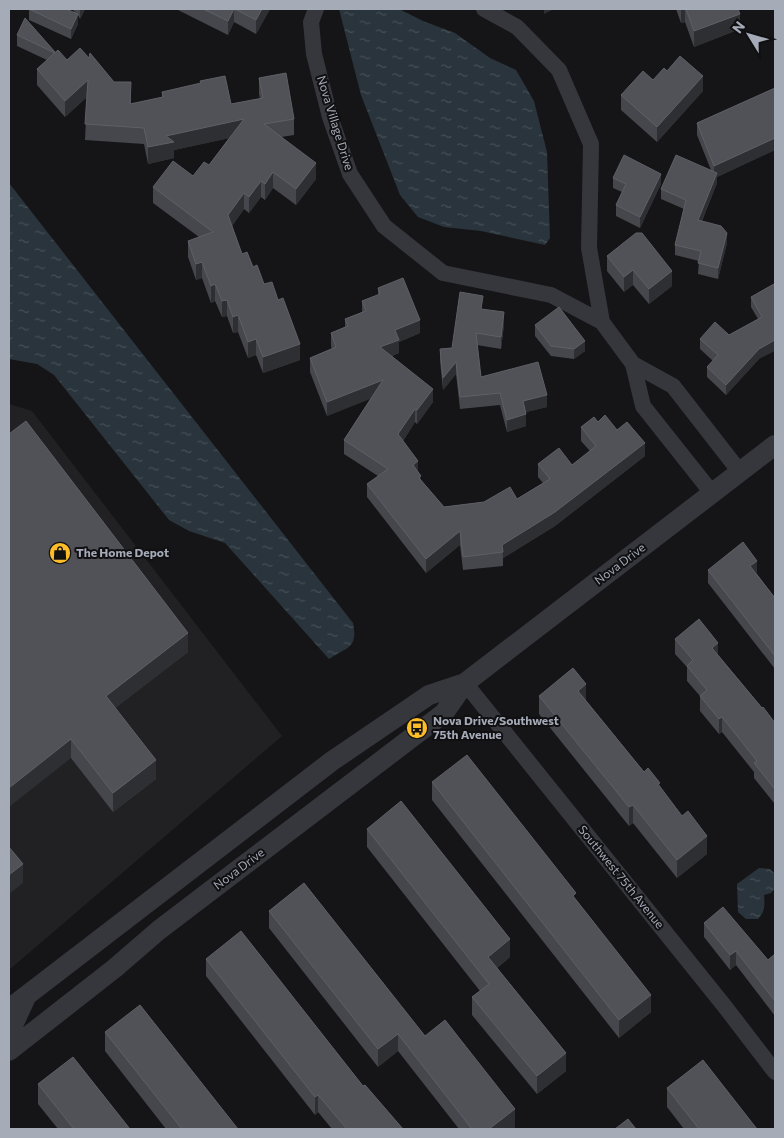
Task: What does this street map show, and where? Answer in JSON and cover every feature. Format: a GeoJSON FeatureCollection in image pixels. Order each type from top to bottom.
{"type":"FeatureCollection","features":[{"type":"Feature","properties":{"kind":"street","name":"Nova Village Drive"},"geometry":{"type":"LineString","coordinates":[[316,9],[311,22],[314,54],[330,117],[350,174],[384,226],[444,273],[551,295],[602,322],[633,364],[644,406],[712,493]]}},
{"type":"Feature","properties":{"kind":"street","name":"Nova Village Drive"},"geometry":{"type":"LineString","coordinates":[[484,9],[518,27],[559,70],[591,144],[589,248],[602,322]]}},
{"type":"Feature","properties":{"kind":"street","name":"Nova Village Drive"},"geometry":{"type":"LineString","coordinates":[[633,364],[673,386],[740,472]]}},
{"type":"Feature","properties":{"kind":"street","name":"Nova Drive"},"geometry":{"type":"LineString","coordinates":[[9,1050],[115,968],[159,930],[444,713],[465,683],[775,445]]}},
{"type":"Feature","properties":{"kind":"street","name":"Nova Drive"},"geometry":{"type":"LineString","coordinates":[[9,1009],[332,761],[429,695],[465,683]]}},
{"type":"Feature","properties":{"kind":"street","name":"Southwest 75th Avenue"},"geometry":{"type":"LineString","coordinates":[[465,683],[726,1008],[775,1072]]}},
{"type":"Feature","properties":{"kind":"street"},"geometry":{"type":"LineString","coordinates":[[117,927],[136,949]]}},
{"type":"Feature","properties":{"kind":"street"},"geometry":{"type":"LineString","coordinates":[[9,1034],[28,993]]}},
{"type":"Feature","properties":{"kind":"shaded area"},"geometry":{"type":"Polygon","coordinates":[[[9,404],[32,411],[282,736],[9,970],[9,404]]]}},
{"type":"Feature","properties":{"kind":"water"},"geometry":{"type":"Polygon","coordinates":[[[339,9],[399,9],[423,21],[455,33],[490,58],[516,70],[534,101],[547,152],[550,238],[545,245],[481,231],[444,227],[418,217],[400,195],[361,95],[339,9]]]}},
{"type":"Feature","properties":{"kind":"water"},"geometry":{"type":"Polygon","coordinates":[[[9,183],[353,623],[353,642],[346,649],[329,659],[225,543],[189,531],[169,520],[54,375],[37,364],[9,359],[9,183]]]}},
{"type":"Feature","properties":{"kind":"water"},"geometry":{"type":"Polygon","coordinates":[[[759,868],[770,869],[774,873],[775,888],[771,893],[764,895],[764,908],[758,919],[746,919],[738,912],[737,884],[759,868]]]}},
{"type":"Feature","properties":{"kind":"building"},"geometry":{"type":"Polygon","coordinates":[[[29,9],[66,9],[78,14],[71,29],[29,9]]]}},
{"type":"Feature","properties":{"kind":"building"},"geometry":{"type":"Polygon","coordinates":[[[203,9],[234,9],[228,21],[203,9]]]}},
{"type":"Feature","properties":{"kind":"building"},"geometry":{"type":"Polygon","coordinates":[[[235,9],[262,9],[256,20],[235,9]]]}},
{"type":"Feature","properties":{"kind":"building"},"geometry":{"type":"Polygon","coordinates":[[[686,9],[738,9],[740,14],[694,31],[686,9]]]}},
{"type":"Feature","properties":{"kind":"building"},"geometry":{"type":"Polygon","coordinates":[[[25,18],[55,52],[55,53],[17,35],[25,18]]]}},
{"type":"Feature","properties":{"kind":"building"},"geometry":{"type":"Polygon","coordinates":[[[80,48],[89,58],[90,53],[114,82],[131,82],[130,104],[163,97],[162,92],[225,76],[231,104],[263,98],[259,78],[286,73],[294,119],[264,124],[316,163],[296,189],[273,172],[265,184],[261,181],[249,197],[244,193],[228,215],[242,254],[247,252],[253,267],[257,265],[264,284],[272,282],[278,300],[283,298],[300,344],[263,357],[256,339],[248,342],[238,315],[233,317],[227,300],[222,301],[215,284],[211,286],[202,262],[196,264],[188,241],[213,232],[153,187],[173,161],[193,176],[204,162],[209,165],[244,119],[166,136],[174,142],[148,147],[144,128],[85,124],[88,80],[65,101],[37,69],[58,50],[67,60],[80,48]]]}},
{"type":"Feature","properties":{"kind":"building"},"geometry":{"type":"Polygon","coordinates":[[[680,56],[703,76],[657,127],[621,95],[643,71],[653,80],[664,68],[667,71],[680,56]]]}},
{"type":"Feature","properties":{"kind":"building"},"geometry":{"type":"Polygon","coordinates":[[[775,88],[775,138],[714,166],[697,123],[775,88]]]}},
{"type":"Feature","properties":{"kind":"building"},"geometry":{"type":"Polygon","coordinates":[[[624,155],[661,174],[640,217],[616,205],[626,184],[613,178],[624,155]]]}},
{"type":"Feature","properties":{"kind":"building"},"geometry":{"type":"Polygon","coordinates":[[[676,155],[717,173],[698,220],[721,226],[727,233],[718,268],[698,263],[701,251],[675,245],[686,200],[661,189],[676,155]]]}},
{"type":"Feature","properties":{"kind":"building"},"geometry":{"type":"Polygon","coordinates":[[[636,233],[642,233],[672,271],[649,289],[633,270],[624,277],[607,256],[636,233]]]}},
{"type":"Feature","properties":{"kind":"building"},"geometry":{"type":"Polygon","coordinates":[[[403,278],[420,320],[395,330],[399,340],[380,347],[433,389],[417,410],[415,409],[398,434],[418,461],[413,465],[421,476],[419,478],[444,507],[484,502],[510,487],[517,499],[550,479],[538,464],[559,448],[572,465],[596,446],[581,427],[594,417],[598,422],[605,415],[617,430],[627,422],[645,443],[555,512],[502,545],[503,552],[463,557],[460,531],[426,559],[367,484],[388,469],[344,440],[383,380],[327,402],[310,358],[336,347],[331,333],[348,326],[345,319],[366,311],[362,301],[380,294],[378,288],[403,278]]]}},
{"type":"Feature","properties":{"kind":"building"},"geometry":{"type":"Polygon","coordinates":[[[774,284],[775,340],[759,349],[726,385],[707,367],[718,355],[700,339],[715,322],[729,335],[762,317],[751,297],[774,284]]]}},
{"type":"Feature","properties":{"kind":"building"},"geometry":{"type":"Polygon","coordinates":[[[460,292],[483,296],[481,309],[504,312],[501,337],[476,333],[481,377],[538,362],[547,395],[523,401],[526,414],[507,420],[500,393],[460,397],[456,362],[443,378],[440,349],[452,348],[460,292]]]}},
{"type":"Feature","properties":{"kind":"building"},"geometry":{"type":"Polygon","coordinates":[[[559,307],[585,341],[574,349],[551,346],[535,325],[559,307]]]}},
{"type":"Feature","properties":{"kind":"building","name":"The Home Depot"},"geometry":{"type":"Polygon","coordinates":[[[26,421],[188,633],[106,696],[156,760],[113,793],[71,739],[9,788],[9,434],[26,421]]]}},
{"type":"Feature","properties":{"kind":"building"},"geometry":{"type":"Polygon","coordinates":[[[743,542],[757,561],[750,566],[775,598],[775,656],[708,570],[743,542]]]}},
{"type":"Feature","properties":{"kind":"building"},"geometry":{"type":"Polygon","coordinates":[[[699,619],[718,643],[712,648],[775,723],[774,788],[754,763],[757,761],[722,717],[719,719],[700,696],[707,690],[687,666],[693,660],[675,639],[699,619]]]}},
{"type":"Feature","properties":{"kind":"building"},"geometry":{"type":"Polygon","coordinates":[[[573,668],[586,684],[578,691],[644,772],[648,768],[682,816],[688,811],[707,836],[677,860],[633,805],[629,807],[539,696],[573,668]]]}},
{"type":"Feature","properties":{"kind":"building"},"geometry":{"type":"Polygon","coordinates":[[[467,755],[576,893],[573,896],[651,995],[619,1020],[432,782],[467,755]]]}},
{"type":"Feature","properties":{"kind":"building"},"geometry":{"type":"Polygon","coordinates":[[[401,801],[510,939],[488,957],[566,1053],[537,1076],[472,997],[489,984],[367,829],[401,801]]]}},
{"type":"Feature","properties":{"kind":"building"},"geometry":{"type":"Polygon","coordinates":[[[9,847],[23,864],[9,875],[9,847]]]}},
{"type":"Feature","properties":{"kind":"building"},"geometry":{"type":"Polygon","coordinates":[[[304,883],[425,1036],[445,1020],[515,1109],[489,1129],[472,1129],[398,1034],[378,1049],[269,911],[304,883]]]}},
{"type":"Feature","properties":{"kind":"building"},"geometry":{"type":"Polygon","coordinates":[[[723,907],[768,960],[775,954],[775,1001],[736,951],[730,955],[704,923],[723,907]]]}},
{"type":"Feature","properties":{"kind":"building"},"geometry":{"type":"Polygon","coordinates":[[[241,931],[363,1086],[365,1085],[403,1129],[347,1129],[318,1095],[315,1097],[206,959],[241,931]]]}},
{"type":"Feature","properties":{"kind":"building"},"geometry":{"type":"Polygon","coordinates":[[[140,1005],[238,1129],[182,1129],[105,1032],[140,1005]]]}},
{"type":"Feature","properties":{"kind":"building"},"geometry":{"type":"Polygon","coordinates":[[[73,1057],[130,1129],[74,1129],[38,1084],[73,1057]]]}},
{"type":"Feature","properties":{"kind":"building"},"geometry":{"type":"Polygon","coordinates":[[[703,1060],[757,1129],[699,1129],[667,1088],[703,1060]]]}},
{"type":"Feature","properties":{"kind":"building"},"geometry":{"type":"Polygon","coordinates":[[[628,1119],[636,1129],[615,1129],[628,1119]]]}},
{"type":"Feature","properties":{"kind":"place","name":"The Home Depot"},"geometry":{"type":"Point","coordinates":[60,553]}},
{"type":"Feature","properties":{"kind":"place","name":"Nova Drive/Southwest 75th Avenue"},"geometry":{"type":"Point","coordinates":[417,728]}}]}
